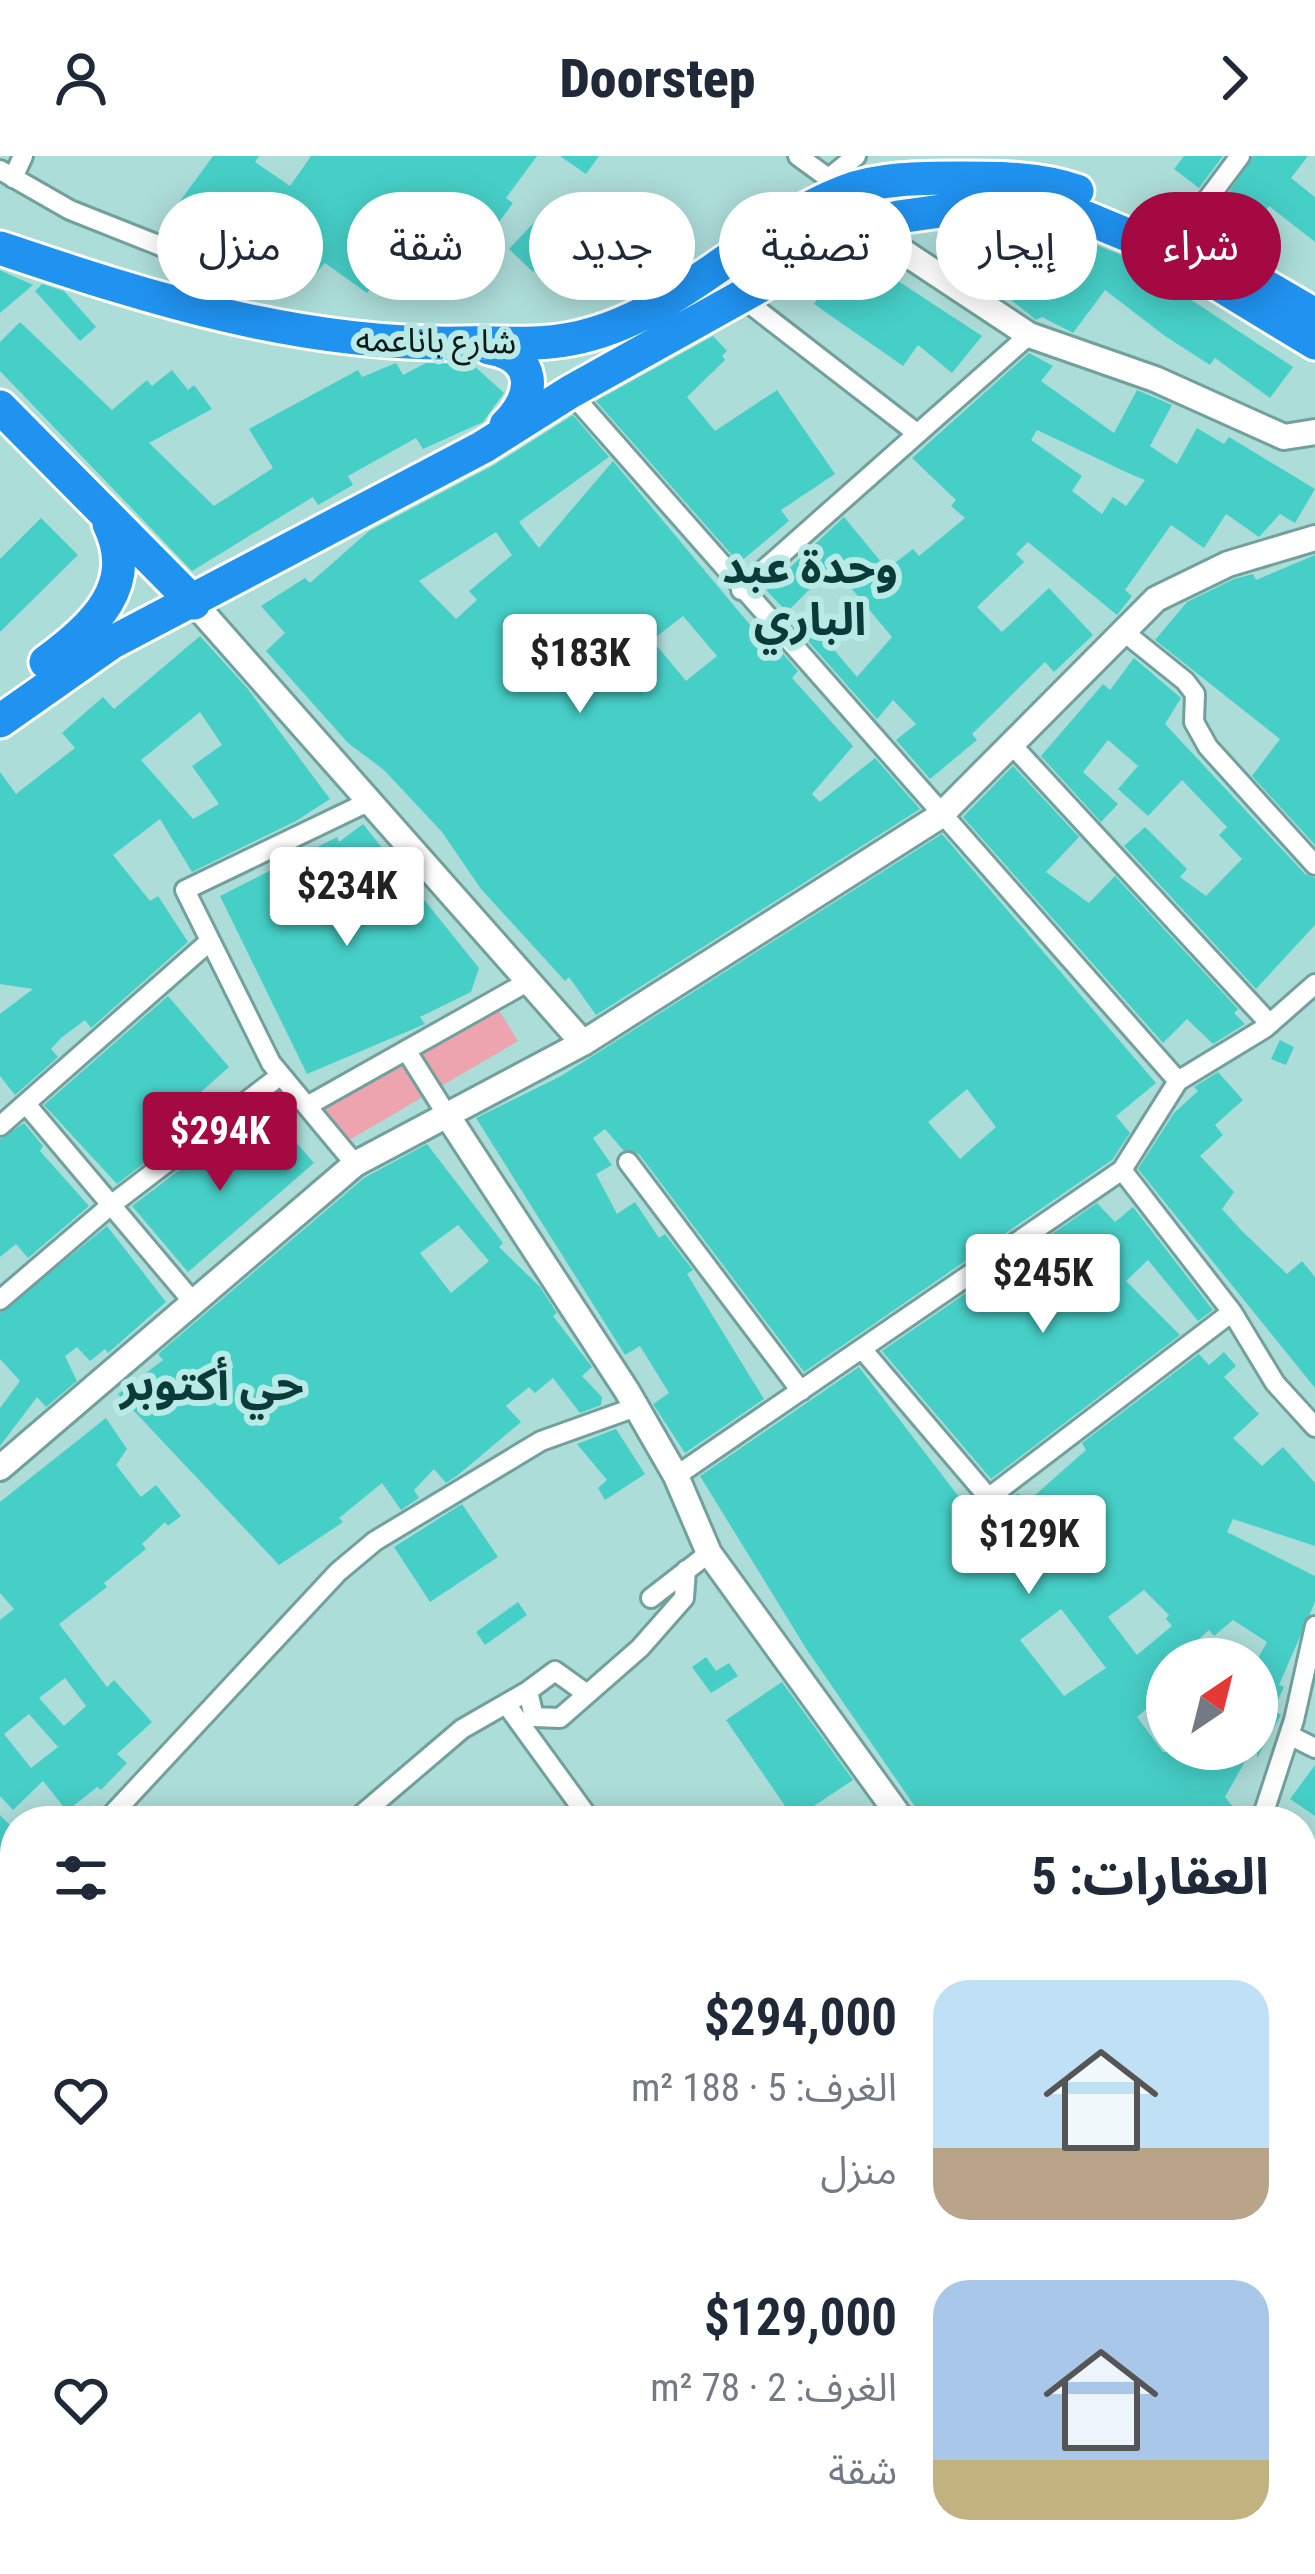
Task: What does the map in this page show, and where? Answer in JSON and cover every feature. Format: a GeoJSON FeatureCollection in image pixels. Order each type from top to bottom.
{"type":"FeatureCollection","features":[{"type":"Feature","properties":{"kind":"highway"},"geometry":{"type":"LineString","coordinates":[[837,184],[925,178],[999,166],[1121,208]]}},
{"type":"Feature","properties":{"kind":"highway","name":"شارع باناعمه"},"geometry":{"type":"LineString","coordinates":[[3,250],[287,331],[414,344],[566,340],[617,327],[837,184]]}},
{"type":"Feature","properties":{"kind":"highway"},"geometry":{"type":"LineString","coordinates":[[912,215],[1005,202],[1060,207],[1160,248],[1315,343]]}},
{"type":"Feature","properties":{"kind":"highway"},"geometry":{"type":"LineString","coordinates":[[124,287],[157,284]]}},
{"type":"Feature","properties":{"kind":"highway"},"geometry":{"type":"LineString","coordinates":[[1281,295],[1315,315]]}},
{"type":"Feature","properties":{"kind":"highway"},"geometry":{"type":"LineString","coordinates":[[266,300],[424,326],[461,343],[507,351],[529,374],[523,405],[483,447]]}},
{"type":"Feature","properties":{"kind":"highway"},"geometry":{"type":"LineString","coordinates":[[0,721],[111,643],[483,447],[570,392],[736,300]]}},
{"type":"Feature","properties":{"kind":"highway"},"geometry":{"type":"LineString","coordinates":[[0,406],[108,522],[194,603]]}},
{"type":"Feature","properties":{"kind":"highway"},"geometry":{"type":"LineString","coordinates":[[0,697],[80,636],[109,602],[120,583],[122,562],[108,522]]}},
{"type":"Feature","properties":{"kind":"street"},"geometry":{"type":"LineString","coordinates":[[23,156],[7,174],[88,218],[157,245]]}},
{"type":"Feature","properties":{"kind":"street"},"geometry":{"type":"LineString","coordinates":[[798,156],[837,184],[856,156]]}},
{"type":"Feature","properties":{"kind":"street"},"geometry":{"type":"LineString","coordinates":[[1213,192],[1240,156]]}},
{"type":"Feature","properties":{"kind":"street"},"geometry":{"type":"LineString","coordinates":[[912,257],[1029,334],[1155,379],[1284,437],[1315,432]]}},
{"type":"Feature","properties":{"kind":"street"},"geometry":{"type":"LineString","coordinates":[[745,300],[914,431]]}},
{"type":"Feature","properties":{"kind":"street"},"geometry":{"type":"LineString","coordinates":[[741,590],[914,431],[1029,334]]}},
{"type":"Feature","properties":{"kind":"street"},"geometry":{"type":"LineString","coordinates":[[570,392],[1178,1081]]}},
{"type":"Feature","properties":{"kind":"street"},"geometry":{"type":"LineString","coordinates":[[0,1468],[355,1164],[584,1043],[940,816],[1156,599],[1228,564],[1315,538]]}},
{"type":"Feature","properties":{"kind":"street"},"geometry":{"type":"LineString","coordinates":[[194,603],[584,1043]]}},
{"type":"Feature","properties":{"kind":"street"},"geometry":{"type":"LineString","coordinates":[[1124,632],[1185,681],[1195,694],[1194,722],[1208,747],[1315,866]]}},
{"type":"Feature","properties":{"kind":"street"},"geometry":{"type":"LineString","coordinates":[[1012,745],[1270,1024]]}},
{"type":"Feature","properties":{"kind":"street"},"geometry":{"type":"LineString","coordinates":[[355,1164],[281,1075],[184,890],[370,801]]}},
{"type":"Feature","properties":{"kind":"street"},"geometry":{"type":"LineString","coordinates":[[0,1126],[210,941]]}},
{"type":"Feature","properties":{"kind":"street"},"geometry":{"type":"LineString","coordinates":[[307,1106],[529,981]]}},
{"type":"Feature","properties":{"kind":"street"},"geometry":{"type":"LineString","coordinates":[[676,1476],[1122,1170],[1178,1081],[1270,1024],[1315,984]]}},
{"type":"Feature","properties":{"kind":"street"},"geometry":{"type":"LineString","coordinates":[[406,1050],[636,1407],[676,1476],[709,1553],[892,1806]]}},
{"type":"Feature","properties":{"kind":"street"},"geometry":{"type":"LineString","coordinates":[[0,1300],[111,1205],[281,1075]]}},
{"type":"Feature","properties":{"kind":"street"},"geometry":{"type":"LineString","coordinates":[[26,1104],[193,1302]]}},
{"type":"Feature","properties":{"kind":"street"},"geometry":{"type":"LineString","coordinates":[[628,1162],[801,1391]]}},
{"type":"Feature","properties":{"kind":"street"},"geometry":{"type":"LineString","coordinates":[[1122,1170],[1232,1312],[1275,1383],[1315,1427]]}},
{"type":"Feature","properties":{"kind":"street"},"geometry":{"type":"LineString","coordinates":[[987,1499],[1232,1312]]}},
{"type":"Feature","properties":{"kind":"street"},"geometry":{"type":"LineString","coordinates":[[862,1349],[1029,1545]]}},
{"type":"Feature","properties":{"kind":"street"},"geometry":{"type":"LineString","coordinates":[[120,1806],[338,1572],[375,1540],[541,1441],[636,1407]]}},
{"type":"Feature","properties":{"kind":"street"},"geometry":{"type":"LineString","coordinates":[[651,1598],[709,1553]]}},
{"type":"Feature","properties":{"kind":"street"},"geometry":{"type":"LineString","coordinates":[[528,1691],[534,1717],[560,1718],[640,1648],[684,1598],[686,1570]]}},
{"type":"Feature","properties":{"kind":"street"},"geometry":{"type":"LineString","coordinates":[[1267,1806],[1315,1626]]}},
{"type":"Feature","properties":{"kind":"street"},"geometry":{"type":"LineString","coordinates":[[372,1806],[462,1730],[555,1671],[587,1694]]}},
{"type":"Feature","properties":{"kind":"street"},"geometry":{"type":"LineString","coordinates":[[506,1704],[580,1806]]}},
{"type":"Feature","properties":{"kind":"street"},"geometry":{"type":"LineString","coordinates":[[1289,1735],[1315,1748]]}},
{"type":"Feature","properties":{"kind":"shaded area"},"geometry":{"type":"Polygon","coordinates":[[[488,993],[518,1041],[346,1142],[303,1095],[488,993]]]}},
{"type":"Feature","properties":{"kind":"building"},"geometry":{"type":"Polygon","coordinates":[[[213,156],[259,156],[255,162],[290,186],[311,156],[537,156],[506,198],[513,203],[505,214],[505,192],[347,192],[347,279],[323,265],[323,192],[187,192],[213,156]]]}},
{"type":"Feature","properties":{"kind":"building"},"geometry":{"type":"Polygon","coordinates":[[[560,156],[599,156],[586,174],[560,156]]]}},
{"type":"Feature","properties":{"kind":"building"},"geometry":{"type":"Polygon","coordinates":[[[1184,156],[1223,156],[1199,188],[1174,169],[1184,156]]]}},
{"type":"Feature","properties":{"kind":"building"},"geometry":{"type":"Polygon","coordinates":[[[1253,156],[1308,156],[1291,178],[1315,197],[1315,242],[1281,215],[1281,192],[1229,192],[1253,156]]]}},
{"type":"Feature","properties":{"kind":"building"},"geometry":{"type":"Polygon","coordinates":[[[529,228],[529,268],[509,249],[529,228]]]}},
{"type":"Feature","properties":{"kind":"building"},"geometry":{"type":"Polygon","coordinates":[[[1097,245],[1121,255],[1121,300],[1192,300],[1293,367],[1270,398],[1215,358],[1210,365],[1165,336],[1105,290],[1073,333],[1042,317],[1036,320],[1011,300],[1097,300],[1097,245]]]}},
{"type":"Feature","properties":{"kind":"building"},"geometry":{"type":"Polygon","coordinates":[[[0,270],[33,285],[0,313],[0,270]]]}},
{"type":"Feature","properties":{"kind":"building"},"geometry":{"type":"Polygon","coordinates":[[[42,284],[64,291],[96,327],[80,341],[35,291],[42,284]]]}},
{"type":"Feature","properties":{"kind":"building"},"geometry":{"type":"Polygon","coordinates":[[[912,290],[982,336],[952,373],[918,345],[903,366],[814,304],[817,300],[912,300],[912,290]]]}},
{"type":"Feature","properties":{"kind":"building"},"geometry":{"type":"Polygon","coordinates":[[[20,322],[112,410],[147,380],[152,386],[172,370],[188,390],[194,385],[212,409],[149,443],[214,506],[273,468],[249,429],[358,370],[362,377],[396,363],[403,375],[426,363],[472,364],[504,393],[483,422],[423,449],[416,438],[348,476],[353,485],[318,505],[313,497],[192,571],[0,371],[0,342],[20,322]]]}},
{"type":"Feature","properties":{"kind":"building"},"geometry":{"type":"Polygon","coordinates":[[[713,336],[727,351],[722,356],[725,360],[687,397],[715,431],[777,390],[835,474],[781,510],[789,521],[739,563],[596,401],[713,336]]]}},
{"type":"Feature","properties":{"kind":"building"},"geometry":{"type":"Polygon","coordinates":[[[1029,353],[1053,366],[1041,381],[1114,433],[1137,390],[1172,405],[1150,446],[1177,464],[1197,428],[1224,444],[1229,437],[1315,489],[1295,523],[1280,514],[1259,537],[1226,514],[1204,548],[1171,525],[1125,590],[1132,596],[1117,615],[1028,542],[1016,554],[1024,562],[977,607],[1002,632],[1049,588],[1093,635],[1054,672],[1045,662],[972,734],[977,740],[930,779],[896,740],[916,724],[893,700],[877,719],[792,623],[803,613],[857,677],[892,637],[842,577],[837,581],[828,571],[787,612],[766,590],[844,517],[887,569],[913,549],[919,556],[965,518],[951,506],[956,500],[912,458],[1029,353]],[[1037,430],[1031,440],[1082,476],[1072,491],[1102,514],[1113,497],[1126,506],[1145,480],[1037,430]]]}},
{"type":"Feature","properties":{"kind":"building"},"geometry":{"type":"Polygon","coordinates":[[[573,415],[609,457],[519,522],[539,548],[613,461],[766,644],[771,640],[798,671],[792,678],[853,746],[812,794],[820,802],[875,758],[920,809],[596,1015],[569,977],[565,981],[481,889],[442,832],[384,770],[348,743],[266,651],[285,633],[261,606],[305,578],[310,583],[369,531],[494,465],[573,415]],[[496,532],[419,581],[456,619],[477,600],[469,591],[512,555],[496,532]],[[683,616],[652,640],[686,681],[717,656],[683,616]]]}},
{"type":"Feature","properties":{"kind":"building"},"geometry":{"type":"Polygon","coordinates":[[[41,518],[78,555],[0,632],[0,559],[41,518]]]}},
{"type":"Feature","properties":{"kind":"building"},"geometry":{"type":"Polygon","coordinates":[[[1315,555],[1315,845],[1252,776],[1280,739],[1155,640],[1187,602],[1234,579],[1253,574],[1256,580],[1315,555]]]}},
{"type":"Feature","properties":{"kind":"building"},"geometry":{"type":"Polygon","coordinates":[[[200,636],[247,688],[330,799],[192,872],[160,819],[113,855],[150,901],[158,896],[188,942],[91,1028],[85,1020],[61,1038],[51,1049],[58,1057],[15,1095],[0,1076],[0,1014],[33,989],[0,984],[0,772],[16,794],[75,748],[62,733],[103,697],[114,709],[200,636]],[[200,712],[141,760],[193,819],[219,804],[192,766],[222,745],[200,712]]]}},
{"type":"Feature","properties":{"kind":"building"},"geometry":{"type":"Polygon","coordinates":[[[1134,658],[1181,698],[1165,724],[1305,874],[1315,878],[1315,925],[1256,989],[1124,846],[1145,827],[1187,869],[1180,877],[1206,896],[1242,859],[1219,835],[1227,827],[1182,780],[1148,816],[1118,789],[1138,766],[1108,740],[1083,772],[1118,804],[1101,822],[1041,756],[1103,684],[1110,690],[1134,658]]]}},
{"type":"Feature","properties":{"kind":"building"},"geometry":{"type":"Polygon","coordinates":[[[1013,766],[1079,837],[1046,872],[1089,903],[1115,876],[1238,1009],[1234,1013],[1245,1024],[1213,1044],[1187,1019],[1163,1043],[963,817],[1013,766]]]}},
{"type":"Feature","properties":{"kind":"building"},"geometry":{"type":"Polygon","coordinates":[[[363,824],[479,968],[471,992],[420,1017],[425,1024],[307,1074],[220,896],[337,837],[339,842],[363,824]]]}},
{"type":"Feature","properties":{"kind":"building"},"geometry":{"type":"Polygon","coordinates":[[[942,834],[1156,1083],[1116,1116],[1130,1133],[1112,1160],[804,1372],[639,1154],[623,1150],[605,1129],[593,1138],[612,1165],[596,1174],[617,1214],[635,1202],[659,1238],[665,1234],[693,1270],[687,1274],[764,1399],[685,1453],[653,1404],[669,1393],[640,1346],[625,1355],[476,1118],[561,1076],[942,834]],[[967,1089],[928,1122],[960,1159],[996,1127],[967,1089]]]}},
{"type":"Feature","properties":{"kind":"building"},"geometry":{"type":"Polygon","coordinates":[[[168,996],[229,1067],[166,1123],[178,1137],[117,1184],[44,1105],[168,996]]]}},
{"type":"Feature","properties":{"kind":"building"},"geometry":{"type":"Polygon","coordinates":[[[1280,1040],[1294,1047],[1286,1065],[1271,1059],[1280,1040]]]}},
{"type":"Feature","properties":{"kind":"building"},"geometry":{"type":"Polygon","coordinates":[[[1218,1072],[1243,1100],[1215,1125],[1223,1135],[1200,1156],[1234,1192],[1222,1209],[1242,1231],[1287,1274],[1302,1261],[1315,1277],[1315,1388],[1138,1169],[1174,1113],[1198,1091],[1194,1087],[1218,1072]]]}},
{"type":"Feature","properties":{"kind":"building"},"geometry":{"type":"Polygon","coordinates":[[[24,1123],[43,1146],[40,1151],[89,1206],[28,1258],[16,1244],[0,1257],[0,1139],[24,1123]]]}},
{"type":"Feature","properties":{"kind":"building"},"geometry":{"type":"Polygon","coordinates":[[[281,1125],[314,1163],[188,1272],[132,1206],[227,1134],[246,1155],[281,1125]]]}},
{"type":"Feature","properties":{"kind":"building"},"geometry":{"type":"Polygon","coordinates":[[[427,1144],[503,1243],[499,1247],[540,1287],[557,1313],[553,1316],[592,1367],[582,1376],[602,1397],[601,1405],[580,1413],[553,1378],[535,1393],[529,1387],[506,1406],[521,1422],[458,1475],[446,1483],[434,1469],[414,1490],[419,1498],[401,1510],[382,1483],[339,1518],[343,1522],[279,1565],[118,1394],[163,1360],[158,1354],[364,1178],[427,1144]],[[458,1225],[420,1253],[451,1293],[489,1261],[458,1225]]]}},
{"type":"Feature","properties":{"kind":"building"},"geometry":{"type":"Polygon","coordinates":[[[1097,1203],[1115,1222],[1133,1207],[1213,1310],[1198,1321],[1148,1260],[1126,1281],[1180,1335],[991,1479],[882,1351],[1097,1203]]]}},
{"type":"Feature","properties":{"kind":"building"},"geometry":{"type":"Polygon","coordinates":[[[107,1226],[166,1302],[108,1353],[105,1349],[90,1361],[77,1347],[65,1356],[77,1381],[46,1407],[37,1397],[0,1446],[0,1408],[20,1381],[0,1359],[0,1313],[107,1226]]]}},
{"type":"Feature","properties":{"kind":"building"},"geometry":{"type":"Polygon","coordinates":[[[1224,1352],[1236,1366],[1224,1377],[1259,1414],[1233,1438],[1262,1466],[1283,1447],[1315,1483],[1315,1546],[1233,1519],[1227,1532],[1315,1576],[1315,1602],[1279,1685],[1284,1687],[1278,1700],[1278,1638],[1261,1638],[1233,1620],[1214,1636],[1209,1630],[1200,1638],[1158,1638],[1172,1626],[1166,1619],[1169,1615],[1144,1590],[1108,1617],[1137,1655],[1146,1648],[1146,1709],[1137,1717],[1146,1729],[1146,1770],[1240,1770],[1225,1797],[1232,1806],[915,1806],[807,1650],[700,1476],[859,1367],[976,1519],[983,1512],[1019,1554],[1033,1558],[1042,1541],[1008,1500],[1018,1493],[1026,1503],[1086,1450],[1082,1443],[1199,1354],[1209,1365],[1224,1352]],[[1061,1609],[1020,1640],[1064,1696],[1106,1668],[1061,1609]]]}},
{"type":"Feature","properties":{"kind":"building"},"geometry":{"type":"Polygon","coordinates":[[[106,1418],[127,1449],[116,1465],[141,1497],[156,1485],[181,1516],[168,1526],[165,1522],[142,1544],[146,1549],[104,1583],[107,1587],[59,1624],[107,1687],[114,1680],[152,1722],[117,1754],[127,1763],[101,1790],[97,1787],[73,1806],[63,1806],[43,1781],[17,1806],[9,1806],[0,1796],[0,1620],[14,1609],[0,1593],[0,1502],[106,1418]],[[65,1678],[39,1698],[64,1726],[86,1706],[65,1678]],[[29,1714],[4,1734],[31,1768],[58,1747],[29,1714]]]}},
{"type":"Feature","properties":{"kind":"building"},"geometry":{"type":"Polygon","coordinates":[[[616,1429],[645,1474],[605,1500],[598,1488],[607,1480],[577,1444],[616,1429]]]}},
{"type":"Feature","properties":{"kind":"building"},"geometry":{"type":"Polygon","coordinates":[[[462,1504],[498,1557],[430,1602],[394,1547],[462,1504]]]}},
{"type":"Feature","properties":{"kind":"building"},"geometry":{"type":"Polygon","coordinates":[[[518,1602],[527,1615],[485,1645],[476,1632],[518,1602]]]}},
{"type":"Feature","properties":{"kind":"building"},"geometry":{"type":"Polygon","coordinates":[[[706,1657],[716,1671],[729,1663],[738,1676],[711,1693],[692,1667],[706,1657]]]}},
{"type":"Feature","properties":{"kind":"building"},"geometry":{"type":"Polygon","coordinates":[[[782,1682],[853,1780],[814,1806],[785,1806],[726,1720],[782,1682]]]}},
{"type":"Feature","properties":{"kind":"building"},"geometry":{"type":"Polygon","coordinates":[[[1315,1765],[1315,1806],[1300,1806],[1290,1799],[1315,1765]]]}},
{"type":"Feature","properties":{"kind":"district","name":"وحدة عبد الباري"},"geometry":{"type":"Point","coordinates":[810,593]}},
{"type":"Feature","properties":{"kind":"district","name":"حي أكتوبر"},"geometry":{"type":"Point","coordinates":[212,1384]}}]}
